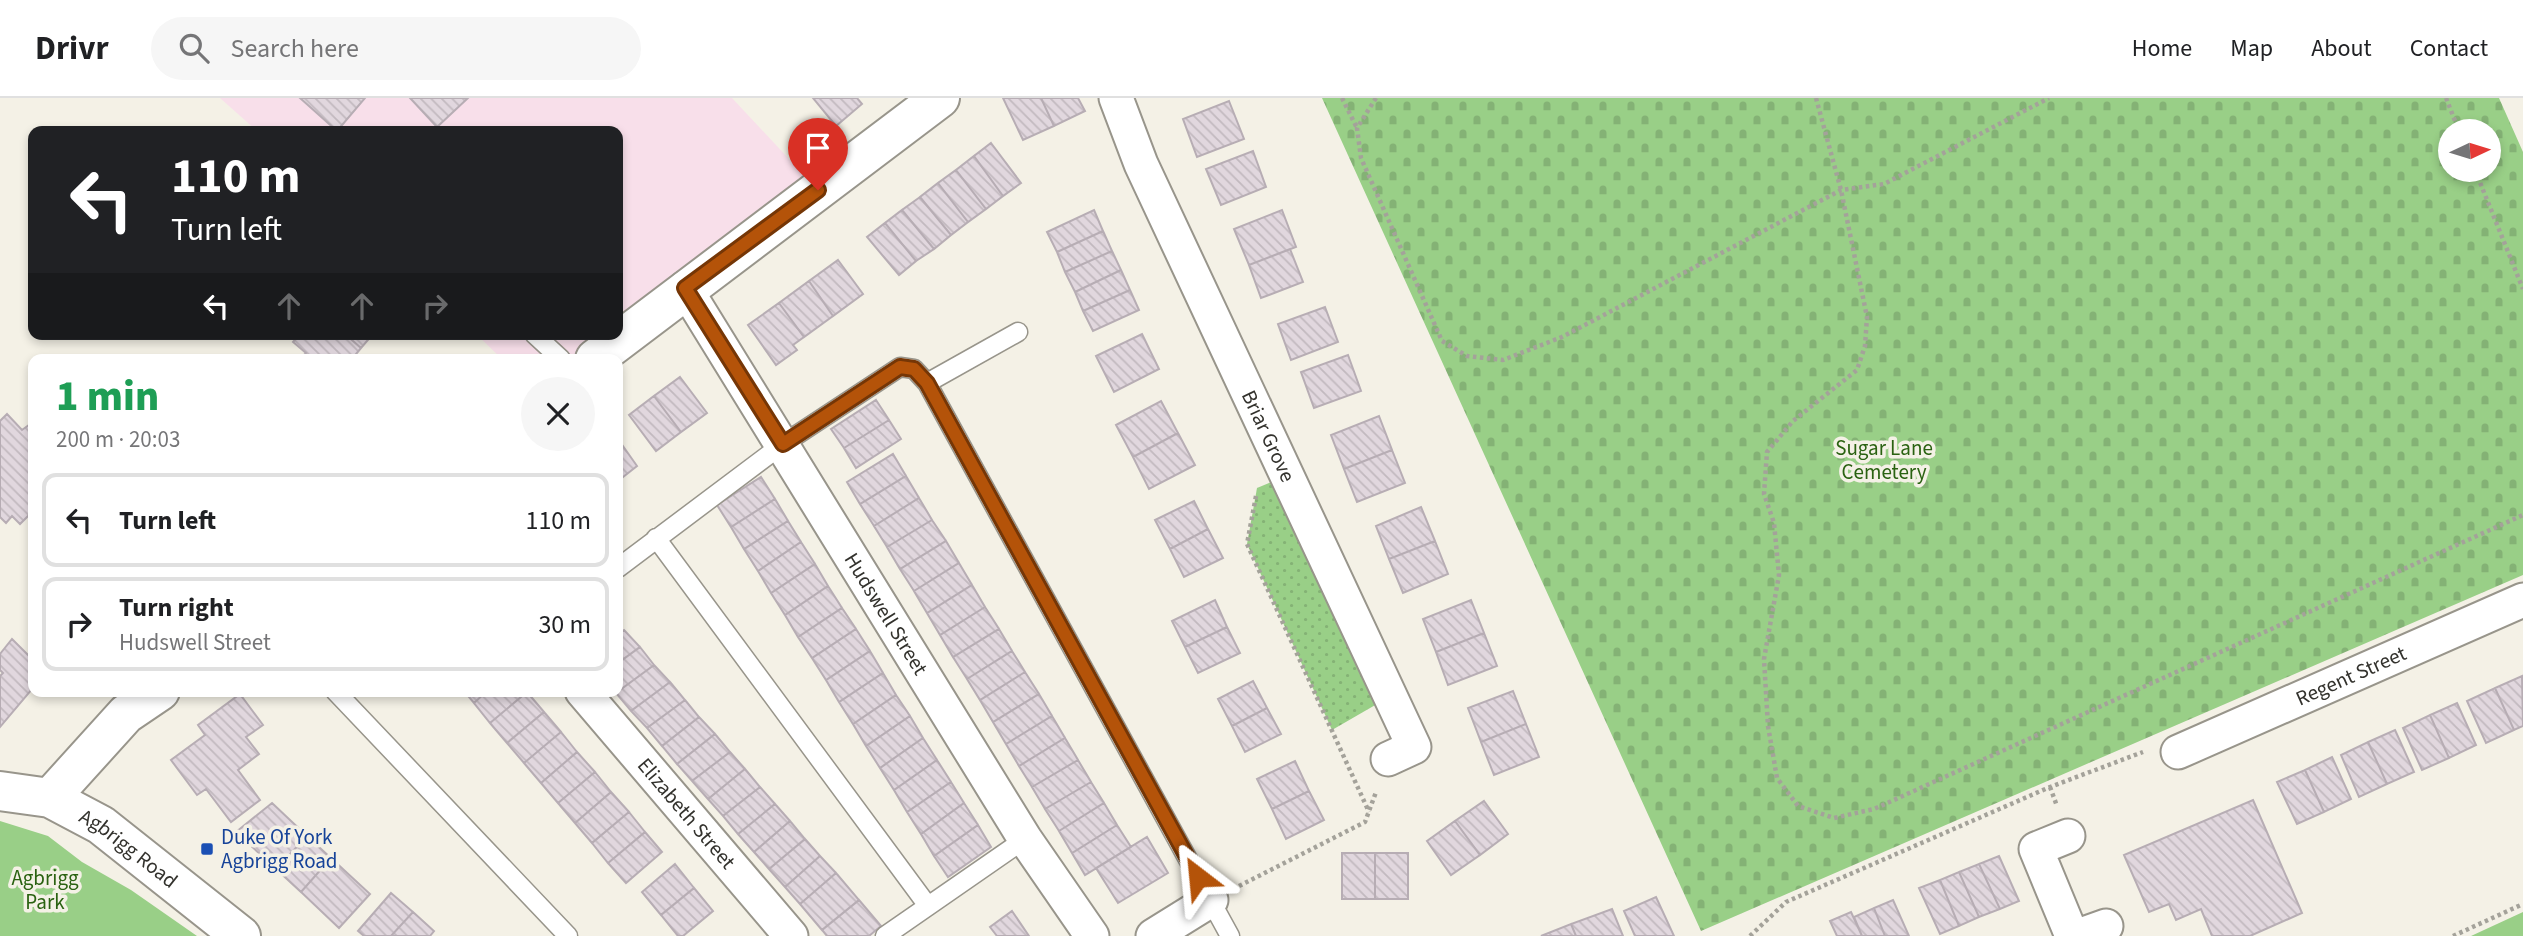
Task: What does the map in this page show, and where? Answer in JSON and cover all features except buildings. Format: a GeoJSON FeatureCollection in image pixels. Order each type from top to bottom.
{"type":"FeatureCollection","features":[{"type":"Feature","properties":{"kind":"street","name":"Briar Grove"},"geometry":{"type":"LineString","coordinates":[[1116,98],[1141,164],[1414,747],[1388,759]]}},
{"type":"Feature","properties":{"kind":"street"},"geometry":{"type":"LineString","coordinates":[[623,337],[926,102]]}},
{"type":"Feature","properties":{"kind":"street","name":"Hudswell Street"},"geometry":{"type":"LineString","coordinates":[[685,288],[1025,839],[1092,936]]}},
{"type":"Feature","properties":{"kind":"street"},"geometry":{"type":"LineString","coordinates":[[601,354],[619,340]]}},
{"type":"Feature","properties":{"kind":"street","name":"Regent Street"},"geometry":{"type":"LineString","coordinates":[[2178,752],[2523,600]]}},
{"type":"Feature","properties":{"kind":"street"},"geometry":{"type":"LineString","coordinates":[[50,799],[126,714],[151,697]]}},
{"type":"Feature","properties":{"kind":"street","name":"Elizabeth Street"},"geometry":{"type":"LineString","coordinates":[[587,697],[791,936]]}},
{"type":"Feature","properties":{"kind":"street","name":"Agbrigg Road"},"geometry":{"type":"LineString","coordinates":[[0,791],[50,799],[101,825],[241,936]]}},
{"type":"Feature","properties":{"kind":"street"},"geometry":{"type":"LineString","coordinates":[[2068,836],[2036,849],[2072,936]]}},
{"type":"Feature","properties":{"kind":"street"},"geometry":{"type":"LineString","coordinates":[[1153,936],[1211,900]]}},
{"type":"Feature","properties":{"kind":"lane"},"geometry":{"type":"LineString","coordinates":[[927,383],[1018,332]]}},
{"type":"Feature","properties":{"kind":"lane"},"geometry":{"type":"LineString","coordinates":[[540,340],[556,354]]}},
{"type":"Feature","properties":{"kind":"lane"},"geometry":{"type":"LineString","coordinates":[[623,564],[783,444],[900,367],[914,369],[927,383],[1230,936]]}},
{"type":"Feature","properties":{"kind":"lane"},"geometry":{"type":"LineString","coordinates":[[656,538],[928,906]]}},
{"type":"Feature","properties":{"kind":"lane"},"geometry":{"type":"LineString","coordinates":[[341,697],[568,936]]}},
{"type":"Feature","properties":{"kind":"lane"},"geometry":{"type":"LineString","coordinates":[[885,936],[1025,839]]}},
{"type":"Feature","properties":{"kind":"path"},"geometry":{"type":"LineString","coordinates":[[1342,98],[1357,128],[1362,158],[1442,341],[1468,356],[1503,360],[1562,337],[1841,190],[1884,184],[2049,98]]}},
{"type":"Feature","properties":{"kind":"path"},"geometry":{"type":"LineString","coordinates":[[1357,128],[1370,103],[1376,98]]}},
{"type":"Feature","properties":{"kind":"path"},"geometry":{"type":"LineString","coordinates":[[1816,98],[1841,190],[1867,317],[1865,345],[1857,370],[1793,421],[1767,452],[1764,494],[1773,523],[1779,575],[1764,659],[1768,726],[1777,778],[1798,806],[1835,818],[1874,809],[2523,514]]}},
{"type":"Feature","properties":{"kind":"path"},"geometry":{"type":"LineString","coordinates":[[2446,98],[2454,119]]}},
{"type":"Feature","properties":{"kind":"path"},"geometry":{"type":"LineString","coordinates":[[2480,182],[2523,289]]}},
{"type":"Feature","properties":{"kind":"path"},"geometry":{"type":"LineString","coordinates":[[1258,488],[1247,544],[1369,812]]}},
{"type":"Feature","properties":{"kind":"path"},"geometry":{"type":"LineString","coordinates":[[1750,936],[1786,902],[2050,787],[2168,743],[2173,754],[2178,752]]}},
{"type":"Feature","properties":{"kind":"path"},"geometry":{"type":"LineString","coordinates":[[1211,900],[1365,822],[1388,759]]}},
{"type":"Feature","properties":{"kind":"path"},"geometry":{"type":"LineString","coordinates":[[2452,936],[2523,904]]}},
{"type":"Feature","properties":{"kind":"shaded area"},"geometry":{"type":"Polygon","coordinates":[[[220,98],[732,98],[818,190],[623,338],[623,126],[251,126],[220,98]]]}},
{"type":"Feature","properties":{"kind":"shaded area"},"geometry":{"type":"Polygon","coordinates":[[[482,340],[620,340],[602,354],[497,354],[482,340]]]}},
{"type":"Feature","properties":{"kind":"green space","name":"Sugar Lane Cemetery"},"geometry":{"type":"Polygon","coordinates":[[[1322,98],[2499,98],[2523,152],[2523,575],[1701,931],[1322,98]]]}},
{"type":"Feature","properties":{"kind":"green space"},"geometry":{"type":"Polygon","coordinates":[[[1274,481],[1377,704],[1332,730],[1247,544],[1257,488],[1274,481]]]}},
{"type":"Feature","properties":{"kind":"green space","name":"Agbrigg Park"},"geometry":{"type":"Polygon","coordinates":[[[0,821],[48,836],[82,862],[131,890],[197,936],[0,936],[0,821]]]}},
{"type":"Feature","properties":{"kind":"green space"},"geometry":{"type":"Polygon","coordinates":[[[2523,912],[2523,936],[2471,936],[2523,912]]]}},
{"type":"Feature","properties":{"kind":"place","name":"Duke Of York Agbrigg Road"},"geometry":{"type":"Point","coordinates":[207,849]}},
{"type":"Feature","properties":{"kind":"route"},"geometry":{"type":"LineString","coordinates":[[818,190],[685,288],[783,444],[900,367],[914,369],[927,383],[1198,877]]}}]}
